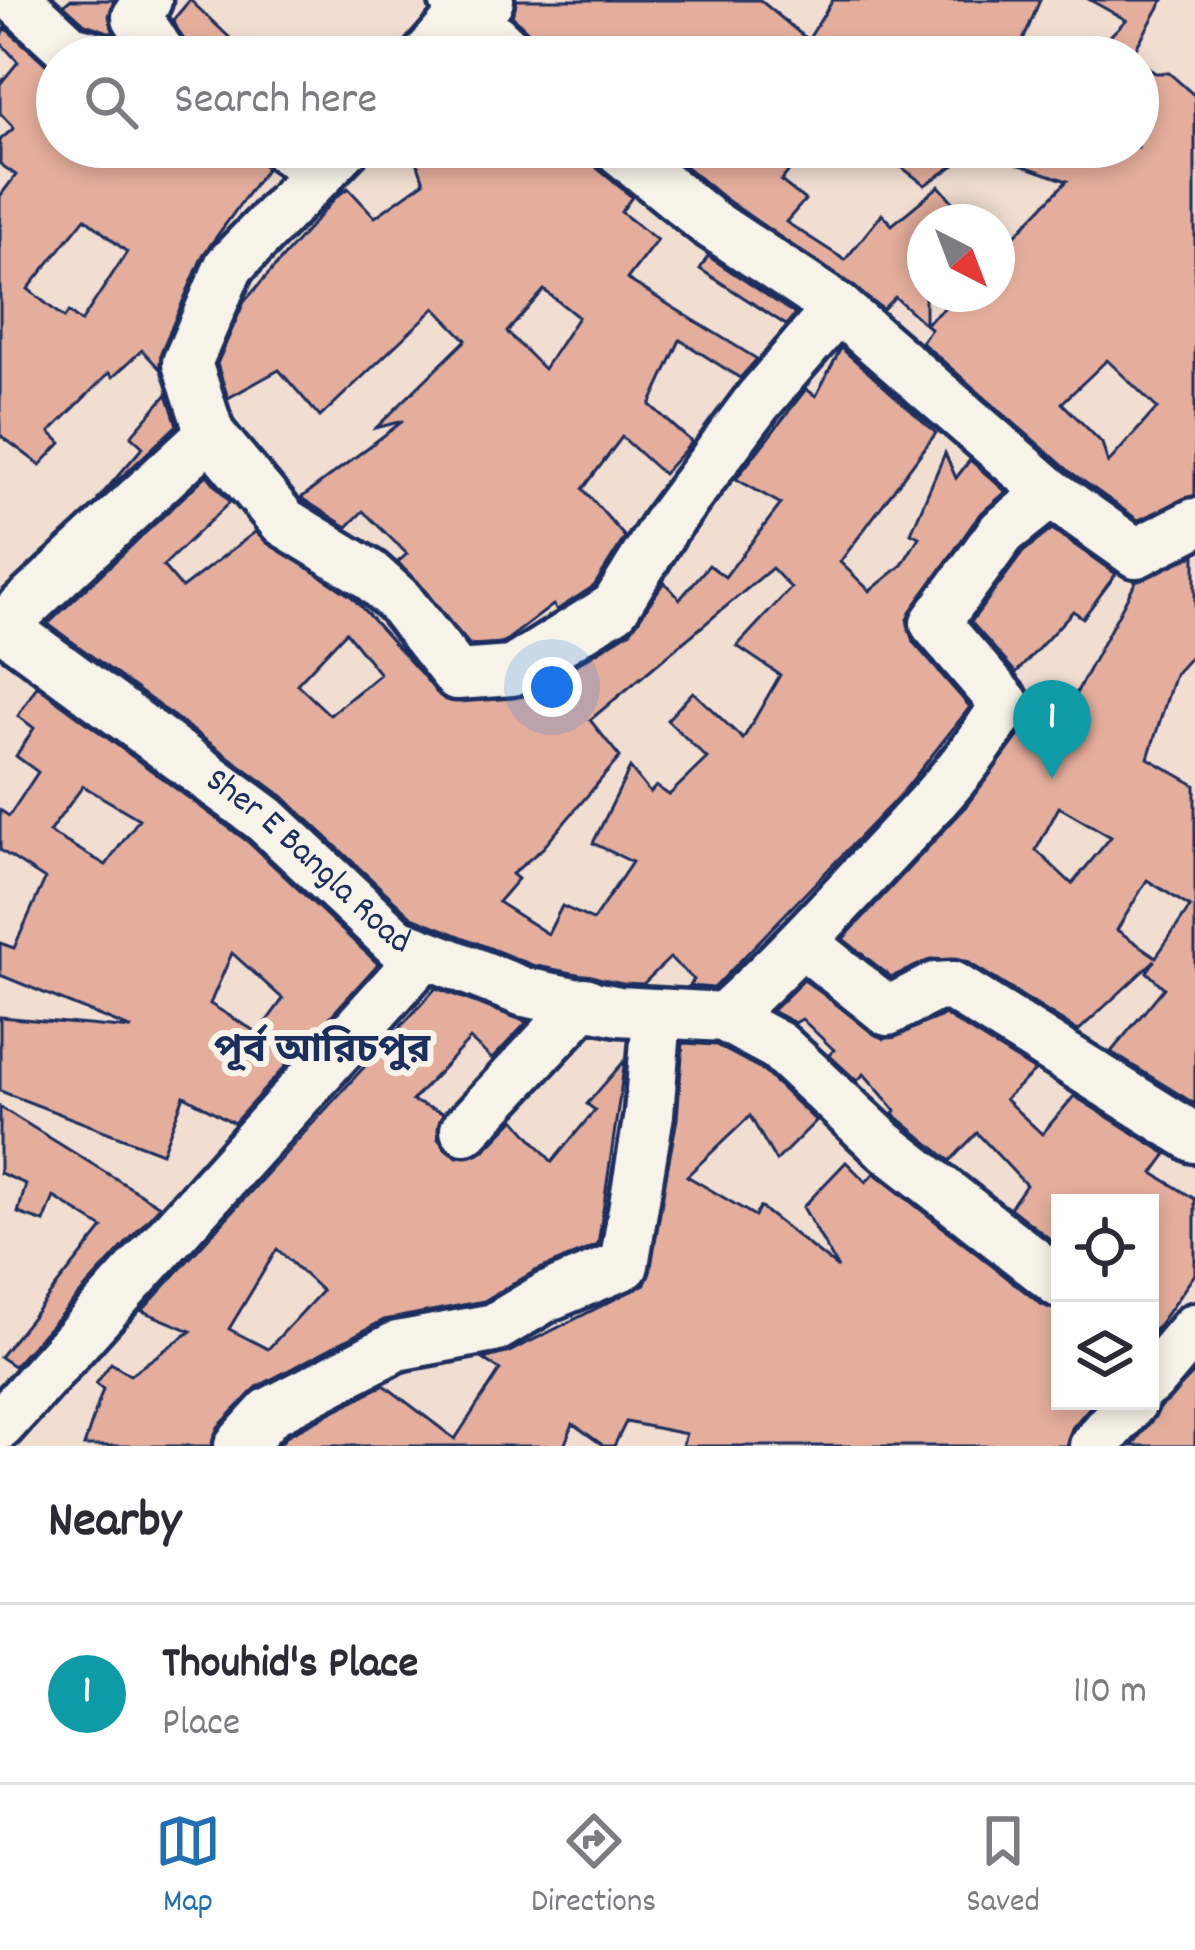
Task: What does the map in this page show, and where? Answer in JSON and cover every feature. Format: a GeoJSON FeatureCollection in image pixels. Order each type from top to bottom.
{"type":"FeatureCollection","features":[{"type":"Feature","properties":{"kind":"street"},"geometry":{"type":"LineString","coordinates":[[17,0],[56,36]]}},
{"type":"Feature","properties":{"kind":"street"},"geometry":{"type":"LineString","coordinates":[[147,0],[137,17],[149,36]]}},
{"type":"Feature","properties":{"kind":"street"},"geometry":{"type":"LineString","coordinates":[[443,36],[469,4],[496,36]]}},
{"type":"Feature","properties":{"kind":"street"},"geometry":{"type":"LineString","coordinates":[[307,168],[229,266],[187,363],[210,434],[284,522],[370,574],[399,601],[457,675],[512,671],[615,607],[665,526],[731,437],[838,308]]}},
{"type":"Feature","properties":{"kind":"street"},"geometry":{"type":"LineString","coordinates":[[642,168],[707,220],[838,308],[1051,493],[1136,554],[1195,523]]}},
{"type":"Feature","properties":{"kind":"street"},"geometry":{"type":"LineString","coordinates":[[1,625],[210,434]]}},
{"type":"Feature","properties":{"kind":"street"},"geometry":{"type":"LineString","coordinates":[[1051,493],[1002,532],[935,623],[1005,704],[933,806],[804,944],[724,1017],[778,1046],[885,1146],[1051,1276]]}},
{"type":"Feature","properties":{"kind":"street","name":"Sher E Bangla Road"},"geometry":{"type":"LineString","coordinates":[[1,625],[265,819],[374,925],[424,955],[524,992],[657,1016],[724,1017]]}},
{"type":"Feature","properties":{"kind":"street"},"geometry":{"type":"LineString","coordinates":[[804,944],[888,1011],[935,987],[952,986],[1195,1138]]}},
{"type":"Feature","properties":{"kind":"street"},"geometry":{"type":"LineString","coordinates":[[0,1425],[424,955]]}},
{"type":"Feature","properties":{"kind":"street"},"geometry":{"type":"LineString","coordinates":[[465,1130],[585,1002]]}},
{"type":"Feature","properties":{"kind":"street"},"geometry":{"type":"LineString","coordinates":[[239,1446],[270,1412],[398,1346],[494,1328],[546,1297],[624,1264],[649,1114],[657,1016]]}},
{"type":"Feature","properties":{"kind":"street"},"geometry":{"type":"LineString","coordinates":[[1094,1446],[1125,1410]]}},
{"type":"Feature","properties":{"kind":"building"},"geometry":{"type":"Polygon","coordinates":[[[70,0],[114,0],[109,16],[114,34],[85,24],[64,5],[70,0]]]}},
{"type":"Feature","properties":{"kind":"building"},"geometry":{"type":"Polygon","coordinates":[[[190,0],[228,36],[181,36],[173,20],[190,0]]]}},
{"type":"Feature","properties":{"kind":"building"},"geometry":{"type":"Polygon","coordinates":[[[517,0],[760,0],[803,36],[533,36],[512,16],[517,0]]]}},
{"type":"Feature","properties":{"kind":"building"},"geometry":{"type":"Polygon","coordinates":[[[833,0],[1040,0],[1025,36],[810,36],[833,0]]]}},
{"type":"Feature","properties":{"kind":"building"},"geometry":{"type":"Polygon","coordinates":[[[1090,0],[1163,0],[1143,36],[1110,36],[1126,20],[1090,0]]]}},
{"type":"Feature","properties":{"kind":"building"},"geometry":{"type":"Polygon","coordinates":[[[5,28],[36,55],[36,168],[266,169],[203,255],[161,352],[160,369],[142,350],[113,377],[109,373],[50,432],[61,443],[40,465],[0,435],[0,196],[16,175],[0,164],[0,140],[14,128],[0,113],[0,84],[18,62],[0,42],[5,28]],[[85,218],[28,289],[64,318],[69,312],[81,322],[127,252],[85,218]]]}},
{"type":"Feature","properties":{"kind":"building"},"geometry":{"type":"Polygon","coordinates":[[[1159,73],[1169,73],[1195,96],[1195,495],[1138,520],[1069,471],[921,342],[931,329],[925,324],[939,312],[1015,312],[1015,235],[1067,181],[1029,168],[1159,168],[1159,73]],[[1107,360],[1062,403],[1102,443],[1108,463],[1157,408],[1107,360]]]}},
{"type":"Feature","properties":{"kind":"building"},"geometry":{"type":"Polygon","coordinates":[[[419,168],[597,168],[632,197],[621,212],[657,240],[627,279],[757,359],[740,378],[680,340],[650,405],[692,442],[663,474],[622,437],[583,489],[625,537],[594,586],[557,610],[553,605],[503,643],[470,645],[398,562],[407,554],[363,511],[347,527],[301,498],[403,421],[376,428],[466,340],[435,308],[320,417],[279,370],[228,398],[217,364],[244,302],[336,197],[348,188],[375,217],[424,182],[419,168]],[[544,290],[507,332],[544,369],[578,317],[544,290]]]}},
{"type":"Feature","properties":{"kind":"building"},"geometry":{"type":"Polygon","coordinates":[[[687,168],[791,168],[781,181],[805,200],[786,222],[845,260],[882,214],[892,225],[907,213],[907,308],[895,297],[883,309],[687,168]]]}},
{"type":"Feature","properties":{"kind":"building"},"geometry":{"type":"Polygon","coordinates":[[[903,168],[950,168],[925,185],[903,168]]]}},
{"type":"Feature","properties":{"kind":"building"},"geometry":{"type":"Polygon","coordinates":[[[939,186],[955,204],[917,204],[939,186]]]}},
{"type":"Feature","properties":{"kind":"building"},"geometry":{"type":"Polygon","coordinates":[[[708,256],[795,314],[786,325],[700,269],[708,256]]]}},
{"type":"Feature","properties":{"kind":"building"},"geometry":{"type":"Polygon","coordinates":[[[841,348],[936,433],[840,562],[870,591],[902,565],[919,537],[911,533],[945,453],[956,478],[970,460],[1006,492],[979,515],[907,619],[913,642],[970,707],[903,792],[714,988],[689,986],[694,980],[670,958],[643,984],[532,965],[412,917],[282,796],[48,624],[207,475],[230,502],[163,566],[182,588],[255,532],[352,597],[445,700],[526,696],[631,631],[664,582],[680,599],[709,565],[725,577],[781,504],[736,479],[806,389],[816,396],[841,348]],[[772,568],[590,720],[620,757],[543,848],[512,874],[518,879],[498,902],[548,934],[562,906],[593,920],[632,862],[593,843],[630,768],[650,793],[656,786],[669,795],[707,758],[667,720],[693,692],[743,739],[780,675],[737,646],[791,588],[772,568]],[[346,632],[297,684],[330,715],[380,674],[346,632]]]}},
{"type":"Feature","properties":{"kind":"building"},"geometry":{"type":"Polygon","coordinates":[[[167,394],[177,425],[97,500],[143,447],[131,436],[167,394]]]}},
{"type":"Feature","properties":{"kind":"building"},"geometry":{"type":"Polygon","coordinates":[[[1052,529],[1116,574],[1083,618],[1073,611],[1016,673],[971,622],[1023,552],[1052,529]]]}},
{"type":"Feature","properties":{"kind":"building"},"geometry":{"type":"Polygon","coordinates":[[[1195,555],[1195,652],[1175,674],[1148,758],[1195,785],[1195,1104],[1111,1052],[1164,988],[1147,972],[1155,960],[1078,1031],[966,961],[932,959],[891,977],[843,939],[963,810],[1020,734],[1046,750],[1136,581],[1195,555]],[[1059,807],[1036,850],[1072,884],[1111,837],[1059,807]],[[1147,880],[1117,930],[1156,957],[1190,907],[1147,880]]]}},
{"type":"Feature","properties":{"kind":"building"},"geometry":{"type":"Polygon","coordinates":[[[37,686],[247,841],[378,964],[234,1123],[184,1096],[162,1153],[0,1091],[0,1017],[132,1029],[0,975],[0,943],[14,948],[45,879],[0,850],[0,810],[9,816],[38,772],[16,756],[34,728],[18,716],[37,686]],[[83,786],[49,832],[106,865],[139,819],[83,786]],[[232,953],[210,1004],[258,1033],[283,999],[232,953]]]}},
{"type":"Feature","properties":{"kind":"building"},"geometry":{"type":"Polygon","coordinates":[[[804,980],[884,1039],[945,1015],[1035,1071],[1005,1099],[1042,1134],[1074,1096],[1167,1154],[1153,1173],[1195,1199],[1195,1274],[1159,1324],[1159,1194],[1051,1194],[1051,1240],[1010,1208],[1026,1185],[977,1133],[950,1161],[893,1114],[896,1111],[864,1074],[857,1081],[829,1055],[834,1050],[802,1019],[795,1023],[772,1011],[804,980]]]}},
{"type":"Feature","properties":{"kind":"building"},"geometry":{"type":"Polygon","coordinates":[[[436,988],[527,1022],[492,1059],[470,1039],[412,1101],[443,1113],[438,1139],[457,1157],[485,1150],[515,1119],[552,1162],[595,1110],[587,1104],[625,1060],[598,1245],[535,1271],[484,1301],[384,1320],[257,1387],[218,1427],[211,1446],[84,1446],[103,1389],[96,1384],[111,1363],[130,1375],[191,1331],[142,1311],[436,988]],[[277,1249],[229,1329],[268,1349],[322,1291],[277,1249]]]}},
{"type":"Feature","properties":{"kind":"building"},"geometry":{"type":"Polygon","coordinates":[[[683,1043],[716,1045],[761,1069],[816,1121],[776,1161],[750,1116],[687,1176],[755,1216],[760,1207],[838,1268],[803,1207],[846,1162],[866,1182],[874,1173],[1051,1308],[1051,1410],[1087,1410],[1072,1428],[1066,1446],[682,1446],[686,1434],[626,1422],[614,1446],[604,1446],[573,1424],[564,1446],[278,1446],[288,1435],[384,1385],[455,1439],[500,1370],[483,1359],[509,1352],[645,1284],[677,1119],[683,1043]]]}},
{"type":"Feature","properties":{"kind":"building"},"geometry":{"type":"Polygon","coordinates":[[[0,1107],[160,1206],[14,1366],[0,1357],[103,1228],[54,1197],[44,1222],[18,1213],[26,1184],[0,1173],[0,1107]]]}},
{"type":"Feature","properties":{"kind":"building"},"geometry":{"type":"Polygon","coordinates":[[[1195,1372],[1195,1446],[1132,1446],[1195,1372]]]}},
{"type":"Feature","properties":{"kind":"place","name":"Thouhid's Place"},"geometry":{"type":"Point","coordinates":[1052,779]}},
{"type":"Feature","properties":{"kind":"district","name":"পূর্ব আরিচপুর"},"geometry":{"type":"Point","coordinates":[322,1053]}}]}
